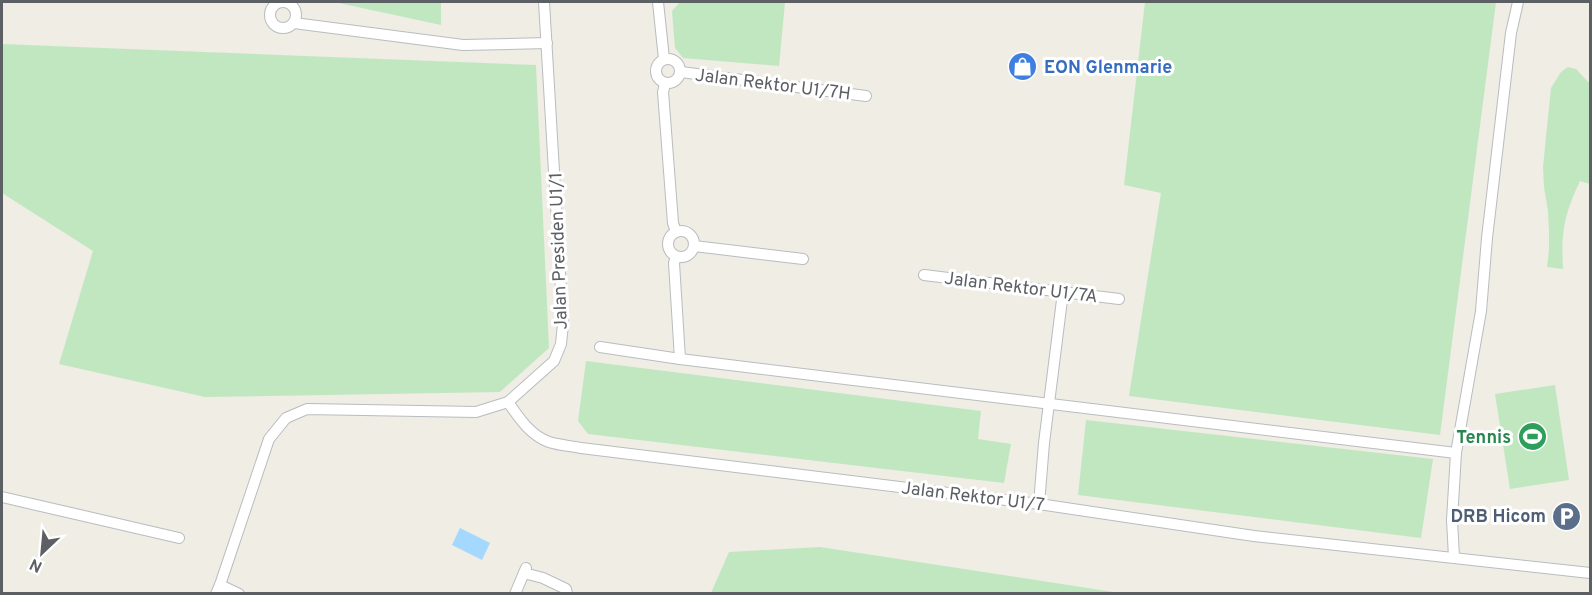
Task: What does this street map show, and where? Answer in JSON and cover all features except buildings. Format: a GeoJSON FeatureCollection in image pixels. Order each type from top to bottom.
{"type":"FeatureCollection","features":[{"type":"Feature","properties":{"kind":"street"},"geometry":{"type":"LineString","coordinates":[[294,23],[296,11],[292,4],[282,2],[273,6],[270,18],[275,25],[283,28],[294,23],[463,45],[547,43]]}},
{"type":"Feature","properties":{"kind":"street","name":"Jalan Presiden U1/1"},"geometry":{"type":"LineString","coordinates":[[218,589],[269,439],[286,418],[307,409],[476,412],[508,402],[554,361],[561,344],[563,324],[544,2]]}},
{"type":"Feature","properties":{"kind":"street"},"geometry":{"type":"LineString","coordinates":[[658,2],[664,59]]}},
{"type":"Feature","properties":{"kind":"street"},"geometry":{"type":"LineString","coordinates":[[1454,557],[1452,520],[1456,453],[1481,312],[1487,238],[1511,33],[1518,2]]}},
{"type":"Feature","properties":{"kind":"street"},"geometry":{"type":"LineString","coordinates":[[664,59],[676,61],[680,68],[678,79],[673,83],[665,84],[658,79],[656,72],[658,64],[664,59]]}},
{"type":"Feature","properties":{"kind":"street","name":"Jalan Rektor U1/7H"},"geometry":{"type":"LineString","coordinates":[[681,72],[866,96]]}},
{"type":"Feature","properties":{"kind":"street"},"geometry":{"type":"LineString","coordinates":[[665,84],[663,92],[670,187],[676,232]]}},
{"type":"Feature","properties":{"kind":"street"},"geometry":{"type":"LineString","coordinates":[[676,232],[689,234],[694,246],[688,255],[680,258],[670,252],[668,244],[670,237],[676,232]]}},
{"type":"Feature","properties":{"kind":"street"},"geometry":{"type":"LineString","coordinates":[[694,246],[803,259]]}},
{"type":"Feature","properties":{"kind":"street"},"geometry":{"type":"LineString","coordinates":[[676,257],[674,263],[680,359]]}},
{"type":"Feature","properties":{"kind":"street","name":"Jalan Rektor U1/7A"},"geometry":{"type":"LineString","coordinates":[[924,275],[1119,299]]}},
{"type":"Feature","properties":{"kind":"street"},"geometry":{"type":"LineString","coordinates":[[1039,504],[1063,292]]}},
{"type":"Feature","properties":{"kind":"street"},"geometry":{"type":"LineString","coordinates":[[600,348],[1456,453]]}},
{"type":"Feature","properties":{"kind":"street","name":"Jalan Rektor U1/7"},"geometry":{"type":"LineString","coordinates":[[508,402],[521,422],[548,441],[581,448],[1039,504],[1254,536],[1590,573]]}},
{"type":"Feature","properties":{"kind":"street"},"geometry":{"type":"LineString","coordinates":[[2,497],[178,538]]}},
{"type":"Feature","properties":{"kind":"street"},"geometry":{"type":"LineString","coordinates":[[515,594],[525,571],[566,589],[567,594]]}},
{"type":"Feature","properties":{"kind":"street"},"geometry":{"type":"LineString","coordinates":[[218,589],[239,594]]}},
{"type":"Feature","properties":{"kind":"green space"},"geometry":{"type":"Polygon","coordinates":[[[334,2],[441,2],[441,25],[334,2]]]}},
{"type":"Feature","properties":{"kind":"green space"},"geometry":{"type":"Polygon","coordinates":[[[680,2],[785,2],[779,66],[683,58],[675,48],[672,11],[680,2]]]}},
{"type":"Feature","properties":{"kind":"green space"},"geometry":{"type":"Polygon","coordinates":[[[1145,2],[1496,2],[1440,435],[1129,396],[1161,193],[1124,185],[1145,2]]]}},
{"type":"Feature","properties":{"kind":"green space"},"geometry":{"type":"Polygon","coordinates":[[[2,44],[536,65],[549,348],[500,392],[205,397],[59,364],[93,251],[2,193],[2,44]]]}},
{"type":"Feature","properties":{"kind":"green space"},"geometry":{"type":"Polygon","coordinates":[[[1568,67],[1576,69],[1590,84],[1590,184],[1580,181],[1570,204],[1563,234],[1563,269],[1547,267],[1549,232],[1543,167],[1551,88],[1561,72],[1568,67]]]}},
{"type":"Feature","properties":{"kind":"green space"},"geometry":{"type":"Polygon","coordinates":[[[586,361],[981,411],[978,439],[1011,444],[1004,483],[588,434],[578,421],[586,361]]]}},
{"type":"Feature","properties":{"kind":"green space","name":"Tennis"},"geometry":{"type":"Polygon","coordinates":[[[1555,385],[1569,480],[1510,489],[1495,394],[1555,385]]]}},
{"type":"Feature","properties":{"kind":"green space"},"geometry":{"type":"Polygon","coordinates":[[[1086,420],[1433,459],[1421,538],[1078,495],[1086,420]]]}},
{"type":"Feature","properties":{"kind":"green space"},"geometry":{"type":"Polygon","coordinates":[[[820,547],[1120,593],[711,593],[729,552],[820,547]]]}},
{"type":"Feature","properties":{"kind":"water"},"geometry":{"type":"Polygon","coordinates":[[[460,528],[490,543],[482,560],[452,545],[460,528]]]}},
{"type":"Feature","properties":{"kind":"place","name":"EON Glenmarie"},"geometry":{"type":"Point","coordinates":[1023,67]}},
{"type":"Feature","properties":{"kind":"place","name":"Tennis"},"geometry":{"type":"Point","coordinates":[1532,437]}},
{"type":"Feature","properties":{"kind":"place","name":"DRB Hicom"},"geometry":{"type":"Point","coordinates":[1567,516]}}]}
